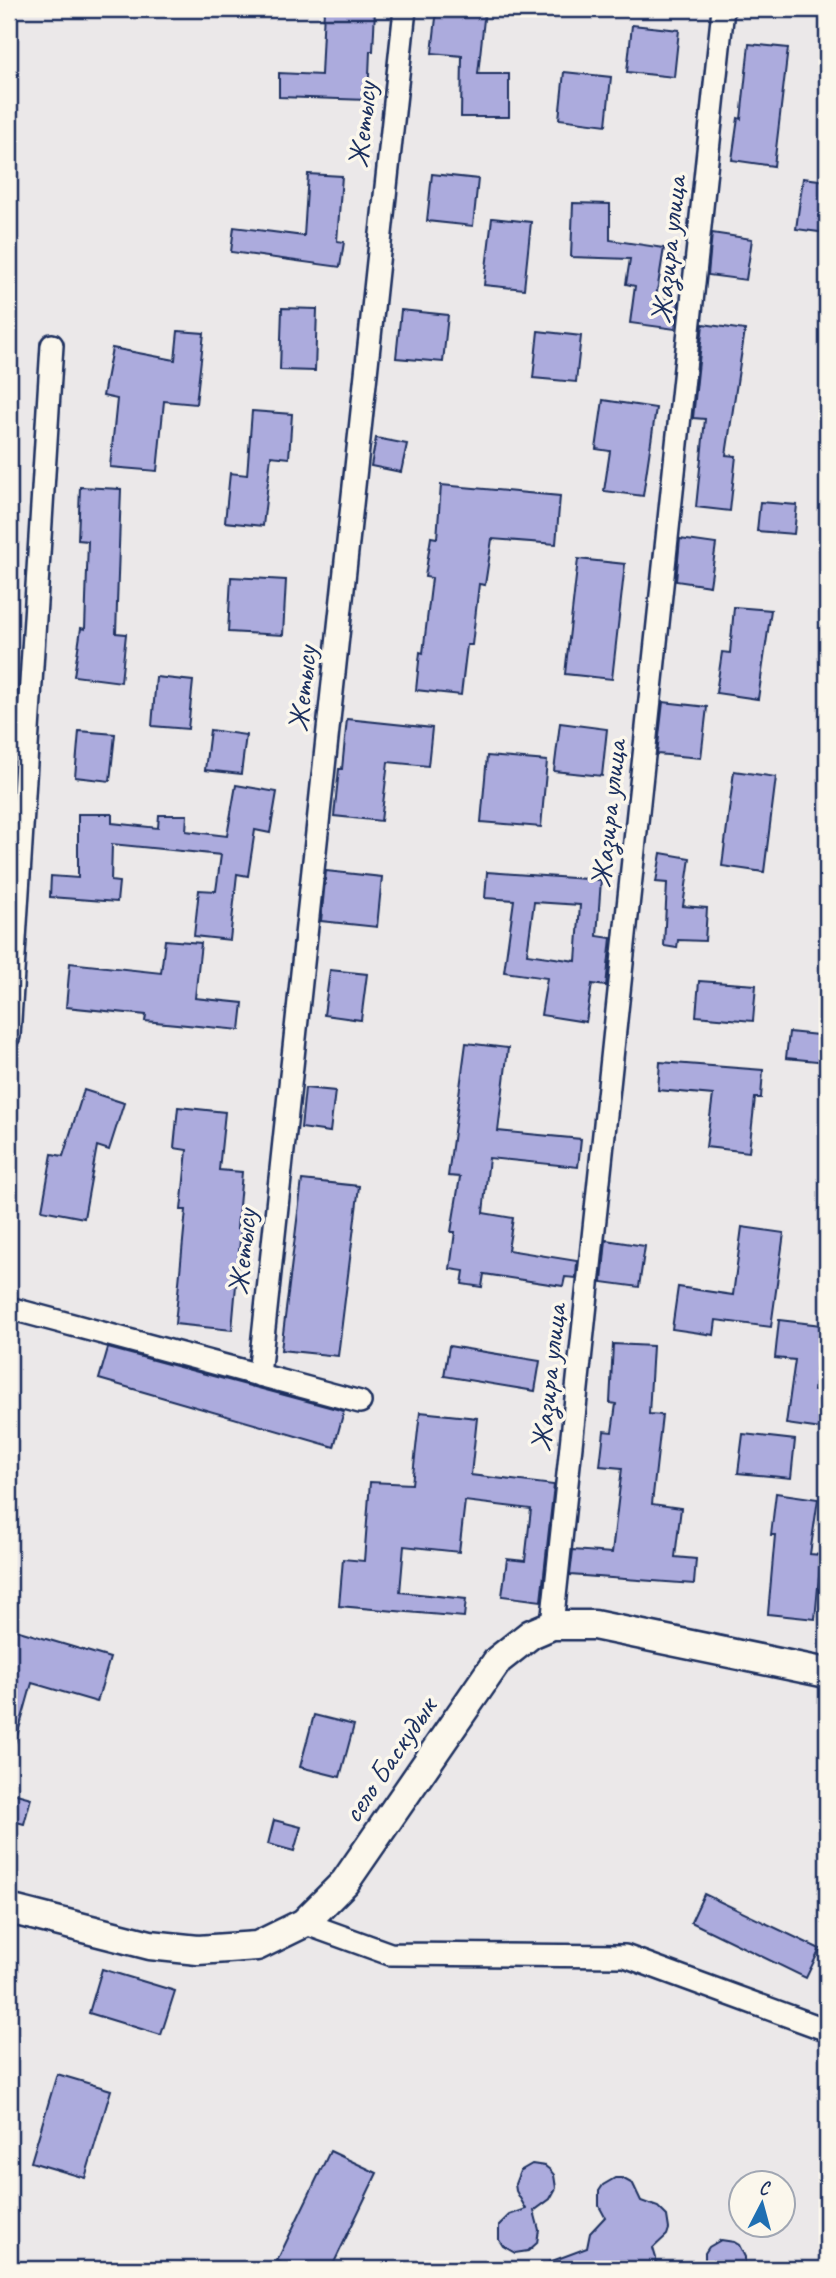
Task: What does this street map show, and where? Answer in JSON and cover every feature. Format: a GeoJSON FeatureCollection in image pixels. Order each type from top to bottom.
{"type":"FeatureCollection","features":[{"type":"Feature","properties":{"kind":"street","name":"Жетысу"},"geometry":{"type":"LineString","coordinates":[[259,1375],[405,9]]}},
{"type":"Feature","properties":{"kind":"street","name":"Жазира улица"},"geometry":{"type":"LineString","coordinates":[[552,1626],[723,9]]}},
{"type":"Feature","properties":{"kind":"street"},"geometry":{"type":"LineString","coordinates":[[9,1036],[52,345]]}},
{"type":"Feature","properties":{"kind":"street"},"geometry":{"type":"LineString","coordinates":[[9,1307],[360,1402]]}},
{"type":"Feature","properties":{"kind":"street","name":"село Баскудык"},"geometry":{"type":"LineString","coordinates":[[9,1909],[150,1945],[198,1950],[257,1946],[304,1923],[345,1882],[498,1660],[531,1634],[552,1626],[594,1625],[827,1673]]}},
{"type":"Feature","properties":{"kind":"street"},"geometry":{"type":"LineString","coordinates":[[304,1923],[390,1954],[625,1956],[827,2030]]}},
{"type":"Feature","properties":{"kind":"building"},"geometry":{"type":"Polygon","coordinates":[[[324,9],[375,10],[368,100],[279,97],[279,73],[321,75],[324,9]]]}},
{"type":"Feature","properties":{"kind":"building"},"geometry":{"type":"Polygon","coordinates":[[[437,9],[485,10],[478,74],[509,74],[509,117],[461,117],[462,56],[432,53],[437,9]]]}},
{"type":"Feature","properties":{"kind":"building"},"geometry":{"type":"Polygon","coordinates":[[[632,25],[679,30],[674,77],[627,72],[632,25]]]}},
{"type":"Feature","properties":{"kind":"building"},"geometry":{"type":"Polygon","coordinates":[[[749,44],[788,48],[774,166],[732,160],[738,118],[741,119],[749,44]]]}},
{"type":"Feature","properties":{"kind":"building"},"geometry":{"type":"Polygon","coordinates":[[[564,72],[611,77],[606,125],[559,119],[564,72]]]}},
{"type":"Feature","properties":{"kind":"building"},"geometry":{"type":"Polygon","coordinates":[[[308,174],[342,176],[337,241],[344,242],[340,267],[231,252],[234,227],[304,236],[308,174]]]}},
{"type":"Feature","properties":{"kind":"building"},"geometry":{"type":"Polygon","coordinates":[[[432,174],[478,179],[473,226],[427,221],[432,174]]]}},
{"type":"Feature","properties":{"kind":"building"},"geometry":{"type":"Polygon","coordinates":[[[803,178],[827,181],[827,233],[796,229],[803,178]]]}},
{"type":"Feature","properties":{"kind":"building"},"geometry":{"type":"Polygon","coordinates":[[[573,203],[610,204],[610,240],[664,248],[656,298],[679,301],[675,329],[630,323],[635,286],[626,284],[630,259],[571,257],[573,203]]]}},
{"type":"Feature","properties":{"kind":"building"},"geometry":{"type":"Polygon","coordinates":[[[492,218],[531,222],[524,289],[484,285],[492,218]]]}},
{"type":"Feature","properties":{"kind":"building"},"geometry":{"type":"Polygon","coordinates":[[[712,233],[752,239],[746,280],[708,275],[712,233]]]}},
{"type":"Feature","properties":{"kind":"building"},"geometry":{"type":"Polygon","coordinates":[[[282,308],[317,309],[315,371],[280,370],[282,308]]]}},
{"type":"Feature","properties":{"kind":"building"},"geometry":{"type":"Polygon","coordinates":[[[401,310],[448,315],[443,362],[396,358],[401,310]]]}},
{"type":"Feature","properties":{"kind":"building"},"geometry":{"type":"Polygon","coordinates":[[[703,324],[745,330],[726,455],[736,456],[730,511],[696,507],[705,419],[693,418],[703,324]]]}},
{"type":"Feature","properties":{"kind":"building"},"geometry":{"type":"Polygon","coordinates":[[[178,331],[204,333],[196,404],[164,401],[157,471],[110,467],[117,399],[103,396],[112,348],[175,360],[178,331]]]}},
{"type":"Feature","properties":{"kind":"building"},"geometry":{"type":"Polygon","coordinates":[[[538,331],[581,336],[576,382],[533,378],[538,331]]]}},
{"type":"Feature","properties":{"kind":"building"},"geometry":{"type":"Polygon","coordinates":[[[603,400],[656,408],[643,496],[604,491],[610,451],[596,449],[603,400]]]}},
{"type":"Feature","properties":{"kind":"building"},"geometry":{"type":"Polygon","coordinates":[[[252,411],[292,414],[289,458],[271,456],[263,526],[225,522],[230,473],[247,475],[252,411]]]}},
{"type":"Feature","properties":{"kind":"building"},"geometry":{"type":"Polygon","coordinates":[[[376,438],[407,444],[401,472],[371,466],[376,438]]]}},
{"type":"Feature","properties":{"kind":"building"},"geometry":{"type":"Polygon","coordinates":[[[441,485],[560,496],[556,544],[492,539],[485,585],[479,584],[472,645],[467,645],[461,695],[416,690],[432,578],[425,577],[431,537],[437,538],[441,485]]]}},
{"type":"Feature","properties":{"kind":"building"},"geometry":{"type":"Polygon","coordinates":[[[80,487],[121,489],[116,633],[126,634],[121,682],[74,676],[81,628],[85,629],[88,541],[78,540],[80,487]]]}},
{"type":"Feature","properties":{"kind":"building"},"geometry":{"type":"Polygon","coordinates":[[[760,502],[797,505],[794,534],[757,531],[760,502]]]}},
{"type":"Feature","properties":{"kind":"building"},"geometry":{"type":"Polygon","coordinates":[[[680,539],[716,544],[710,586],[676,581],[680,539]]]}},
{"type":"Feature","properties":{"kind":"building"},"geometry":{"type":"Polygon","coordinates":[[[578,559],[625,564],[612,679],[565,674],[578,559]]]}},
{"type":"Feature","properties":{"kind":"building"},"geometry":{"type":"Polygon","coordinates":[[[231,577],[286,580],[283,635],[228,632],[231,577]]]}},
{"type":"Feature","properties":{"kind":"building"},"geometry":{"type":"Polygon","coordinates":[[[734,607],[771,610],[758,699],[716,693],[722,652],[730,653],[734,607]]]}},
{"type":"Feature","properties":{"kind":"building"},"geometry":{"type":"Polygon","coordinates":[[[156,677],[193,681],[188,729],[152,726],[156,677]]]}},
{"type":"Feature","properties":{"kind":"building"},"geometry":{"type":"Polygon","coordinates":[[[663,702],[707,707],[701,758],[657,754],[663,702]]]}},
{"type":"Feature","properties":{"kind":"building"},"geometry":{"type":"Polygon","coordinates":[[[347,719],[432,728],[428,766],[388,762],[381,821],[334,816],[347,719]]]}},
{"type":"Feature","properties":{"kind":"building"},"geometry":{"type":"Polygon","coordinates":[[[560,723],[607,729],[602,776],[554,771],[560,723]]]}},
{"type":"Feature","properties":{"kind":"building"},"geometry":{"type":"Polygon","coordinates":[[[210,730],[246,735],[241,774],[205,770],[210,730]]]}},
{"type":"Feature","properties":{"kind":"building"},"geometry":{"type":"Polygon","coordinates":[[[79,731],[115,734],[110,781],[75,777],[79,731]]]}},
{"type":"Feature","properties":{"kind":"building"},"geometry":{"type":"Polygon","coordinates":[[[487,756],[547,761],[541,827],[481,822],[487,756]]]}},
{"type":"Feature","properties":{"kind":"building"},"geometry":{"type":"Polygon","coordinates":[[[734,771],[776,777],[764,872],[722,866],[734,771]]]}},
{"type":"Feature","properties":{"kind":"building"},"geometry":{"type":"Polygon","coordinates":[[[236,785],[277,792],[270,833],[255,830],[248,876],[237,874],[230,940],[194,936],[199,890],[216,891],[221,855],[112,844],[111,881],[119,882],[117,902],[50,897],[51,876],[78,878],[78,814],[112,814],[112,823],[158,828],[159,815],[187,815],[186,831],[227,836],[236,785]]]}},
{"type":"Feature","properties":{"kind":"building"},"geometry":{"type":"Polygon","coordinates":[[[661,853],[690,858],[683,906],[707,908],[705,941],[678,940],[677,948],[664,946],[667,883],[656,882],[661,853]]]}},
{"type":"Feature","properties":{"kind":"building"},"geometry":{"type":"Polygon","coordinates":[[[326,871],[382,877],[377,927],[321,921],[326,871]]]}},
{"type":"Feature","properties":{"kind":"building"},"geometry":{"type":"Polygon","coordinates":[[[487,872],[601,880],[597,936],[611,938],[606,986],[592,984],[586,1022],[541,1015],[547,978],[504,972],[514,900],[485,898],[487,872]],[[534,902],[527,954],[576,961],[580,905],[534,902]]]}},
{"type":"Feature","properties":{"kind":"building"},"geometry":{"type":"Polygon","coordinates":[[[165,940],[201,943],[195,998],[243,1003],[240,1030],[145,1021],[146,1015],[66,1007],[70,963],[161,973],[165,940]]]}},
{"type":"Feature","properties":{"kind":"building"},"geometry":{"type":"Polygon","coordinates":[[[330,970],[367,974],[361,1020],[324,1015],[330,970]]]}},
{"type":"Feature","properties":{"kind":"building"},"geometry":{"type":"Polygon","coordinates":[[[699,981],[756,985],[753,1021],[696,1016],[699,981]]]}},
{"type":"Feature","properties":{"kind":"building"},"geometry":{"type":"Polygon","coordinates":[[[789,1032],[827,1036],[827,1062],[786,1058],[789,1032]]]}},
{"type":"Feature","properties":{"kind":"building"},"geometry":{"type":"Polygon","coordinates":[[[466,1043],[508,1048],[498,1131],[581,1139],[578,1167],[489,1158],[483,1213],[513,1218],[508,1250],[577,1261],[576,1278],[565,1277],[563,1286],[484,1274],[482,1287],[462,1284],[464,1271],[450,1269],[455,1232],[451,1232],[460,1177],[448,1176],[466,1043]]]}},
{"type":"Feature","properties":{"kind":"building"},"geometry":{"type":"Polygon","coordinates":[[[660,1062],[763,1070],[761,1098],[755,1098],[749,1152],[706,1147],[713,1095],[658,1090],[660,1062]]]}},
{"type":"Feature","properties":{"kind":"building"},"geometry":{"type":"Polygon","coordinates":[[[305,1088],[335,1091],[330,1132],[301,1128],[305,1088]]]}},
{"type":"Feature","properties":{"kind":"building"},"geometry":{"type":"Polygon","coordinates":[[[84,1090],[124,1103],[109,1150],[97,1146],[84,1218],[42,1210],[52,1154],[63,1156],[84,1090]]]}},
{"type":"Feature","properties":{"kind":"building"},"geometry":{"type":"Polygon","coordinates":[[[178,1107],[225,1112],[219,1170],[242,1172],[237,1229],[241,1229],[232,1330],[175,1324],[186,1210],[181,1210],[187,1150],[174,1148],[178,1107]]]}},
{"type":"Feature","properties":{"kind":"building"},"geometry":{"type":"Polygon","coordinates":[[[302,1180],[359,1186],[338,1356],[281,1350],[302,1180]]]}},
{"type":"Feature","properties":{"kind":"building"},"geometry":{"type":"Polygon","coordinates":[[[742,1227],[784,1233],[771,1327],[716,1320],[714,1335],[672,1329],[678,1287],[733,1295],[742,1227]]]}},
{"type":"Feature","properties":{"kind":"building"},"geometry":{"type":"Polygon","coordinates":[[[606,1240],[645,1246],[639,1287],[602,1282],[606,1240]]]}},
{"type":"Feature","properties":{"kind":"building"},"geometry":{"type":"Polygon","coordinates":[[[779,1320],[821,1325],[814,1391],[827,1393],[822,1429],[786,1424],[795,1360],[775,1358],[779,1320]]]}},
{"type":"Feature","properties":{"kind":"building"},"geometry":{"type":"Polygon","coordinates":[[[613,1344],[653,1346],[649,1414],[662,1415],[652,1504],[681,1508],[675,1557],[696,1559],[694,1584],[570,1575],[573,1550],[612,1553],[622,1468],[600,1466],[604,1431],[612,1432],[616,1404],[610,1403],[613,1344]]]}},
{"type":"Feature","properties":{"kind":"building"},"geometry":{"type":"Polygon","coordinates":[[[449,1346],[540,1361],[535,1391],[444,1376],[449,1346]]]}},
{"type":"Feature","properties":{"kind":"building"},"geometry":{"type":"Polygon","coordinates":[[[108,1348],[344,1411],[334,1447],[99,1379],[108,1348]]]}},
{"type":"Feature","properties":{"kind":"building"},"geometry":{"type":"Polygon","coordinates":[[[420,1412],[477,1418],[471,1475],[554,1485],[541,1601],[502,1596],[507,1559],[525,1561],[531,1509],[465,1501],[459,1552],[404,1546],[400,1592],[466,1599],[464,1617],[339,1606],[343,1559],[364,1561],[370,1482],[412,1484],[420,1412]]]}},
{"type":"Feature","properties":{"kind":"building"},"geometry":{"type":"Polygon","coordinates":[[[743,1434],[795,1440],[791,1478],[738,1473],[743,1434]]]}},
{"type":"Feature","properties":{"kind":"building"},"geometry":{"type":"Polygon","coordinates":[[[776,1493],[818,1499],[810,1554],[821,1555],[815,1619],[768,1614],[775,1535],[771,1535],[776,1493]]]}},
{"type":"Feature","properties":{"kind":"building"},"geometry":{"type":"Polygon","coordinates":[[[9,1628],[110,1658],[97,1702],[32,1683],[14,1747],[9,1746],[9,1628]]]}},
{"type":"Feature","properties":{"kind":"building"},"geometry":{"type":"Polygon","coordinates":[[[314,1715],[354,1725],[340,1777],[300,1767],[314,1715]]]}},
{"type":"Feature","properties":{"kind":"building"},"geometry":{"type":"Polygon","coordinates":[[[9,1792],[31,1798],[24,1824],[9,1820],[9,1792]]]}},
{"type":"Feature","properties":{"kind":"building"},"geometry":{"type":"Polygon","coordinates":[[[274,1820],[301,1827],[294,1851],[268,1844],[274,1820]]]}},
{"type":"Feature","properties":{"kind":"building"},"geometry":{"type":"Polygon","coordinates":[[[704,1894],[820,1949],[806,1978],[691,1922],[704,1894]]]}},
{"type":"Feature","properties":{"kind":"building"},"geometry":{"type":"Polygon","coordinates":[[[102,1969],[175,1991],[161,2035],[89,2013],[102,1969]]]}},
{"type":"Feature","properties":{"kind":"building"},"geometry":{"type":"Polygon","coordinates":[[[57,2074],[111,2090],[85,2178],[31,2162],[57,2074]]]}},
{"type":"Feature","properties":{"kind":"building"},"geometry":{"type":"Polygon","coordinates":[[[330,2151],[377,2173],[331,2269],[295,2269],[277,2261],[330,2151]]]}},
{"type":"Feature","properties":{"kind":"building"},"geometry":{"type":"Polygon","coordinates":[[[532,2164],[545,2166],[550,2170],[554,2175],[556,2188],[550,2199],[534,2211],[539,2230],[537,2243],[528,2251],[515,2253],[503,2246],[499,2240],[499,2225],[509,2215],[526,2209],[515,2184],[520,2171],[532,2164]]]}},
{"type":"Feature","properties":{"kind":"building"},"geometry":{"type":"Polygon","coordinates":[[[615,2178],[622,2178],[633,2184],[641,2201],[658,2207],[667,2216],[667,2235],[653,2248],[656,2269],[536,2269],[587,2248],[590,2233],[605,2217],[599,2206],[599,2191],[603,2185],[615,2178]]]}},
{"type":"Feature","properties":{"kind":"building"},"geometry":{"type":"Polygon","coordinates":[[[721,2240],[739,2245],[745,2257],[745,2269],[705,2269],[705,2253],[709,2247],[721,2240]]]}}]}
